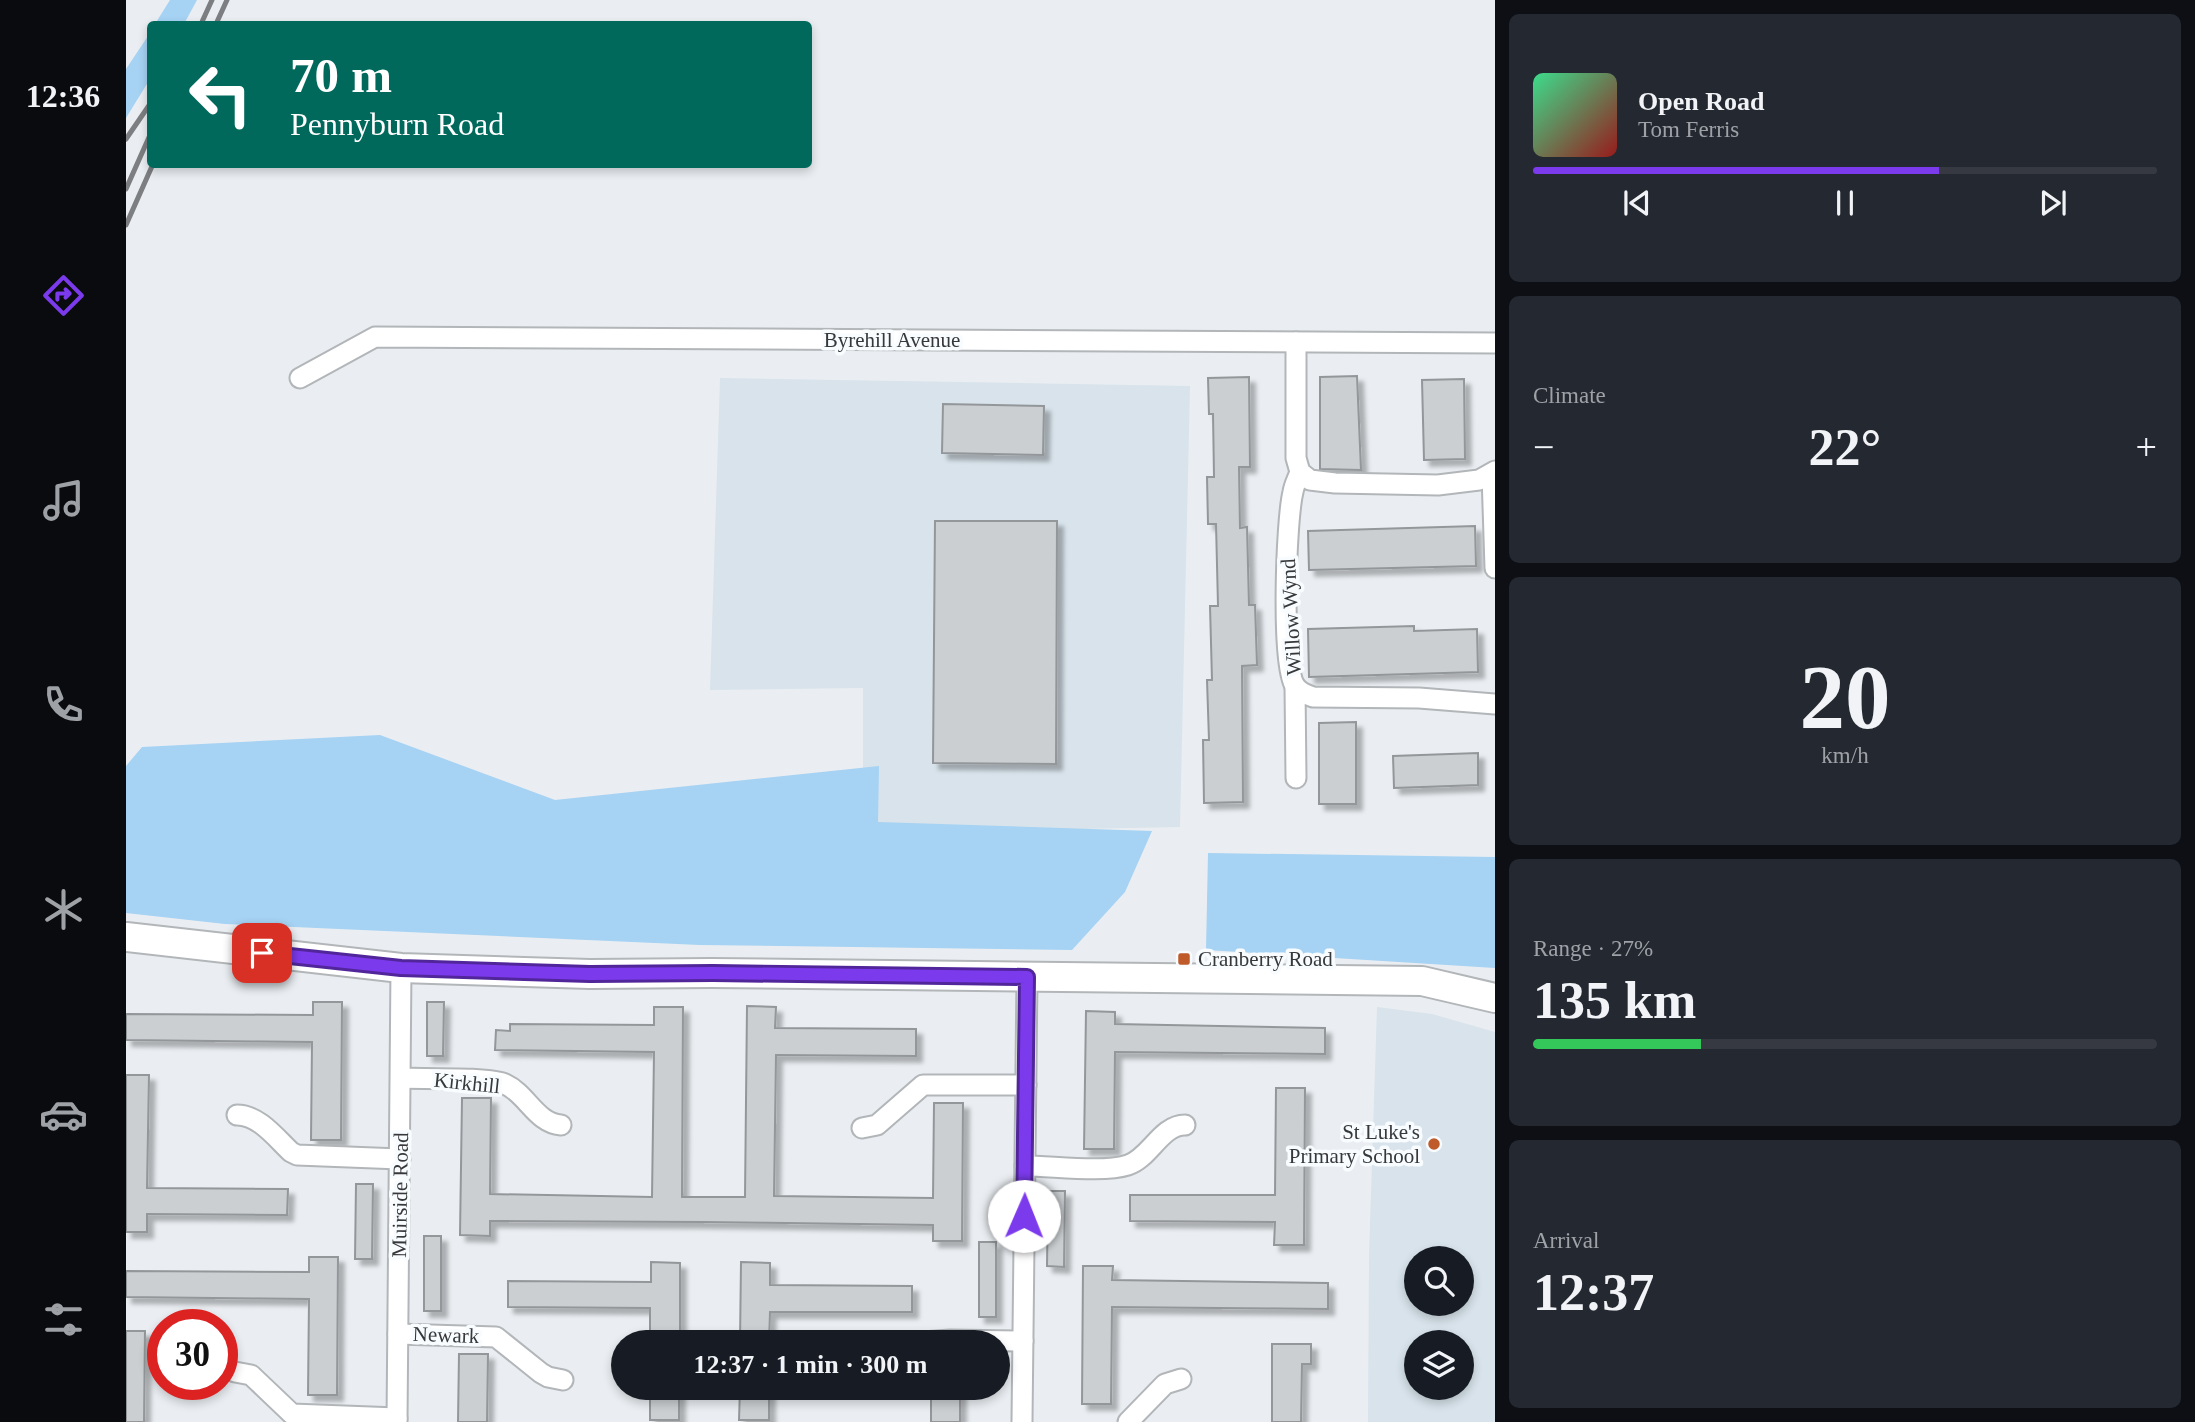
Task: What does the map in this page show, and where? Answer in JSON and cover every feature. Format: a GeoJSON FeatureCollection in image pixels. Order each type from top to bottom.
{"type":"FeatureCollection","features":[{"type":"Feature","properties":{"kind":"street","name":"Byrehill Avenue"},"geometry":{"type":"LineString","coordinates":[[300,378],[375,337],[1495,343]]}},
{"type":"Feature","properties":{"kind":"street"},"geometry":{"type":"LineString","coordinates":[[1296,342],[1296,458],[1300,472],[1310,480],[1335,484],[1438,485],[1479,480],[1493,473],[1495,568]]}},
{"type":"Feature","properties":{"kind":"street","name":"Willow Wynd"},"geometry":{"type":"LineString","coordinates":[[1300,472],[1293,493],[1287,556],[1286,608],[1290,671],[1295,686],[1313,697],[1407,698],[1495,705]]}},
{"type":"Feature","properties":{"kind":"street"},"geometry":{"type":"LineString","coordinates":[[1295,686],[1296,778]]}},
{"type":"Feature","properties":{"kind":"street"},"geometry":{"type":"LineString","coordinates":[[126,937],[401,968],[590,974],[1422,981],[1495,998]]}},
{"type":"Feature","properties":{"kind":"street","name":"Muirside Road"},"geometry":{"type":"LineString","coordinates":[[397,1420],[401,968]]}},
{"type":"Feature","properties":{"kind":"street"},"geometry":{"type":"LineString","coordinates":[[1021,1422],[1027,977]]}},
{"type":"Feature","properties":{"kind":"street","name":"Kirkhill"},"geometry":{"type":"LineString","coordinates":[[401,1078],[503,1083],[542,1118],[561,1125]]}},
{"type":"Feature","properties":{"kind":"street"},"geometry":{"type":"LineString","coordinates":[[862,1128],[877,1125],[923,1085],[1026,1085]]}},
{"type":"Feature","properties":{"kind":"street"},"geometry":{"type":"LineString","coordinates":[[237,1115],[257,1120],[291,1152],[298,1155],[400,1159]]}},
{"type":"Feature","properties":{"kind":"street"},"geometry":{"type":"LineString","coordinates":[[1025,1166],[1122,1167],[1139,1160],[1174,1127],[1185,1125]]}},
{"type":"Feature","properties":{"kind":"street","name":"Newark"},"geometry":{"type":"LineString","coordinates":[[398,1334],[496,1337],[541,1373],[563,1380]]}},
{"type":"Feature","properties":{"kind":"street"},"geometry":{"type":"LineString","coordinates":[[1010,1341],[1023,1341]]}},
{"type":"Feature","properties":{"kind":"street"},"geometry":{"type":"LineString","coordinates":[[238,1373],[251,1375],[292,1414],[397,1420]]}},
{"type":"Feature","properties":{"kind":"street"},"geometry":{"type":"LineString","coordinates":[[1128,1422],[1165,1384],[1181,1380]]}},
{"type":"Feature","properties":{"kind":"shaded area"},"geometry":{"type":"Polygon","coordinates":[[[170,0],[197,0],[186,21],[157,21],[170,0]]]}},
{"type":"Feature","properties":{"kind":"shaded area"},"geometry":{"type":"Polygon","coordinates":[[[147,38],[147,84],[126,118],[126,69],[147,38]]]}},
{"type":"Feature","properties":{"kind":"shaded area"},"geometry":{"type":"Polygon","coordinates":[[[720,378],[1190,386],[1180,827],[870,833],[863,768],[863,688],[710,690],[720,378]]]}},
{"type":"Feature","properties":{"kind":"shaded area"},"geometry":{"type":"Polygon","coordinates":[[[380,735],[555,800],[879,766],[878,822],[1152,831],[1125,892],[1072,950],[700,945],[225,924],[126,913],[126,766],[142,747],[380,735]]]}},
{"type":"Feature","properties":{"kind":"shaded area"},"geometry":{"type":"Polygon","coordinates":[[[1208,853],[1495,857],[1495,968],[1206,950],[1208,853]]]}},
{"type":"Feature","properties":{"kind":"shaded area","name":"St Luke's Primary School"},"geometry":{"type":"Polygon","coordinates":[[[1377,1007],[1432,1014],[1495,1032],[1495,1422],[1368,1422],[1369,1256],[1377,1007]]]}},
{"type":"Feature","properties":{"kind":"building"},"geometry":{"type":"Polygon","coordinates":[[[1357,376],[1361,470],[1320,469],[1320,377],[1357,376]]]}},
{"type":"Feature","properties":{"kind":"building"},"geometry":{"type":"Polygon","coordinates":[[[1249,377],[1250,467],[1239,467],[1240,528],[1247,527],[1249,605],[1255,605],[1257,665],[1242,666],[1243,802],[1204,803],[1203,740],[1209,740],[1207,680],[1212,680],[1210,606],[1218,606],[1216,524],[1208,524],[1207,477],[1214,477],[1213,414],[1209,414],[1208,378],[1249,377]]]}},
{"type":"Feature","properties":{"kind":"building"},"geometry":{"type":"Polygon","coordinates":[[[1464,379],[1465,459],[1424,460],[1422,380],[1464,379]]]}},
{"type":"Feature","properties":{"kind":"building"},"geometry":{"type":"Polygon","coordinates":[[[943,404],[1044,406],[1043,455],[942,453],[943,404]]]}},
{"type":"Feature","properties":{"kind":"building"},"geometry":{"type":"Polygon","coordinates":[[[935,521],[1057,521],[1056,764],[933,763],[935,521]]]}},
{"type":"Feature","properties":{"kind":"building"},"geometry":{"type":"Polygon","coordinates":[[[1475,526],[1476,566],[1309,570],[1308,531],[1475,526]]]}},
{"type":"Feature","properties":{"kind":"building"},"geometry":{"type":"Polygon","coordinates":[[[1414,626],[1414,631],[1477,629],[1478,672],[1309,677],[1308,629],[1414,626]]]}},
{"type":"Feature","properties":{"kind":"building"},"geometry":{"type":"Polygon","coordinates":[[[1356,722],[1356,804],[1319,804],[1319,723],[1356,722]]]}},
{"type":"Feature","properties":{"kind":"building"},"geometry":{"type":"Polygon","coordinates":[[[1478,753],[1478,785],[1394,788],[1393,756],[1478,753]]]}},
{"type":"Feature","properties":{"kind":"building"},"geometry":{"type":"Polygon","coordinates":[[[313,1002],[342,1002],[341,1140],[311,1140],[312,1042],[126,1040],[126,1014],[313,1015],[313,1002]]]}},
{"type":"Feature","properties":{"kind":"building"},"geometry":{"type":"Polygon","coordinates":[[[427,1002],[444,1002],[443,1056],[427,1056],[427,1002]]]}},
{"type":"Feature","properties":{"kind":"building"},"geometry":{"type":"Polygon","coordinates":[[[747,1006],[776,1007],[775,1028],[916,1029],[916,1056],[776,1055],[774,1196],[933,1198],[934,1103],[963,1103],[962,1241],[933,1241],[933,1225],[702,1222],[490,1221],[490,1236],[460,1235],[462,1098],[491,1098],[490,1194],[652,1197],[654,1052],[495,1050],[496,1030],[510,1031],[510,1024],[654,1025],[654,1007],[683,1007],[682,1197],[745,1197],[747,1006]]]}},
{"type":"Feature","properties":{"kind":"building"},"geometry":{"type":"Polygon","coordinates":[[[1086,1011],[1115,1012],[1115,1024],[1325,1028],[1325,1054],[1115,1052],[1114,1149],[1084,1149],[1086,1011]]]}},
{"type":"Feature","properties":{"kind":"building"},"geometry":{"type":"Polygon","coordinates":[[[126,1075],[149,1075],[147,1188],[288,1189],[287,1215],[147,1214],[147,1232],[126,1232],[126,1075]]]}},
{"type":"Feature","properties":{"kind":"building"},"geometry":{"type":"Polygon","coordinates":[[[1276,1088],[1305,1088],[1304,1245],[1274,1245],[1275,1222],[1130,1221],[1130,1195],[1275,1195],[1276,1088]]]}},
{"type":"Feature","properties":{"kind":"building"},"geometry":{"type":"Polygon","coordinates":[[[356,1184],[373,1184],[372,1259],[355,1259],[356,1184]]]}},
{"type":"Feature","properties":{"kind":"building"},"geometry":{"type":"Polygon","coordinates":[[[1048,1191],[1065,1191],[1064,1267],[1047,1266],[1048,1191]]]}},
{"type":"Feature","properties":{"kind":"building"},"geometry":{"type":"Polygon","coordinates":[[[424,1236],[441,1236],[441,1311],[424,1311],[424,1236]]]}},
{"type":"Feature","properties":{"kind":"building"},"geometry":{"type":"Polygon","coordinates":[[[979,1242],[996,1242],[996,1317],[979,1317],[979,1242]]]}},
{"type":"Feature","properties":{"kind":"building"},"geometry":{"type":"Polygon","coordinates":[[[309,1257],[338,1257],[337,1395],[308,1395],[309,1299],[126,1297],[126,1271],[309,1272],[309,1257]]]}},
{"type":"Feature","properties":{"kind":"building"},"geometry":{"type":"Polygon","coordinates":[[[651,1262],[680,1263],[680,1330],[650,1330],[650,1308],[508,1307],[508,1281],[651,1282],[651,1262]]]}},
{"type":"Feature","properties":{"kind":"building"},"geometry":{"type":"Polygon","coordinates":[[[741,1262],[770,1263],[770,1285],[912,1286],[912,1312],[770,1312],[769,1330],[740,1330],[741,1262]]]}},
{"type":"Feature","properties":{"kind":"building"},"geometry":{"type":"Polygon","coordinates":[[[1083,1266],[1113,1266],[1112,1280],[1328,1283],[1328,1309],[1112,1307],[1111,1404],[1082,1404],[1083,1266]]]}},
{"type":"Feature","properties":{"kind":"building"},"geometry":{"type":"Polygon","coordinates":[[[126,1331],[145,1331],[144,1422],[126,1422],[126,1331]]]}},
{"type":"Feature","properties":{"kind":"building"},"geometry":{"type":"Polygon","coordinates":[[[1272,1344],[1311,1344],[1311,1364],[1302,1364],[1301,1422],[1272,1422],[1272,1344]]]}},
{"type":"Feature","properties":{"kind":"building"},"geometry":{"type":"Polygon","coordinates":[[[459,1354],[488,1354],[487,1422],[458,1422],[459,1354]]]}},
{"type":"Feature","properties":{"kind":"building"},"geometry":{"type":"Polygon","coordinates":[[[650,1400],[679,1400],[679,1420],[650,1420],[650,1400]]]}},
{"type":"Feature","properties":{"kind":"building"},"geometry":{"type":"Polygon","coordinates":[[[740,1400],[769,1400],[769,1420],[739,1420],[740,1400]]]}},
{"type":"Feature","properties":{"kind":"building"},"geometry":{"type":"Polygon","coordinates":[[[931,1400],[960,1400],[960,1422],[931,1422],[931,1400]]]}},
{"type":"Feature","properties":{"kind":"railway"},"geometry":{"type":"LineString","coordinates":[[202,21],[212,0]]}},
{"type":"Feature","properties":{"kind":"railway"},"geometry":{"type":"LineString","coordinates":[[217,21],[227,0]]}},
{"type":"Feature","properties":{"kind":"railway"},"geometry":{"type":"LineString","coordinates":[[126,139],[147,108]]}},
{"type":"Feature","properties":{"kind":"railway"},"geometry":{"type":"LineString","coordinates":[[126,189],[147,142]]}},
{"type":"Feature","properties":{"kind":"railway"},"geometry":{"type":"LineString","coordinates":[[126,225],[151,168]]}},
{"type":"Feature","properties":{"kind":"place","name":"Cranberry Road"},"geometry":{"type":"Point","coordinates":[1184,959]}},
{"type":"Feature","properties":{"kind":"place","name":"St Luke's Primary School"},"geometry":{"type":"Point","coordinates":[1434,1144]}},
{"type":"Feature","properties":{"kind":"route"},"geometry":{"type":"LineString","coordinates":[[262,953],[401,968],[590,974],[1027,977],[1024,1216]]}}]}
